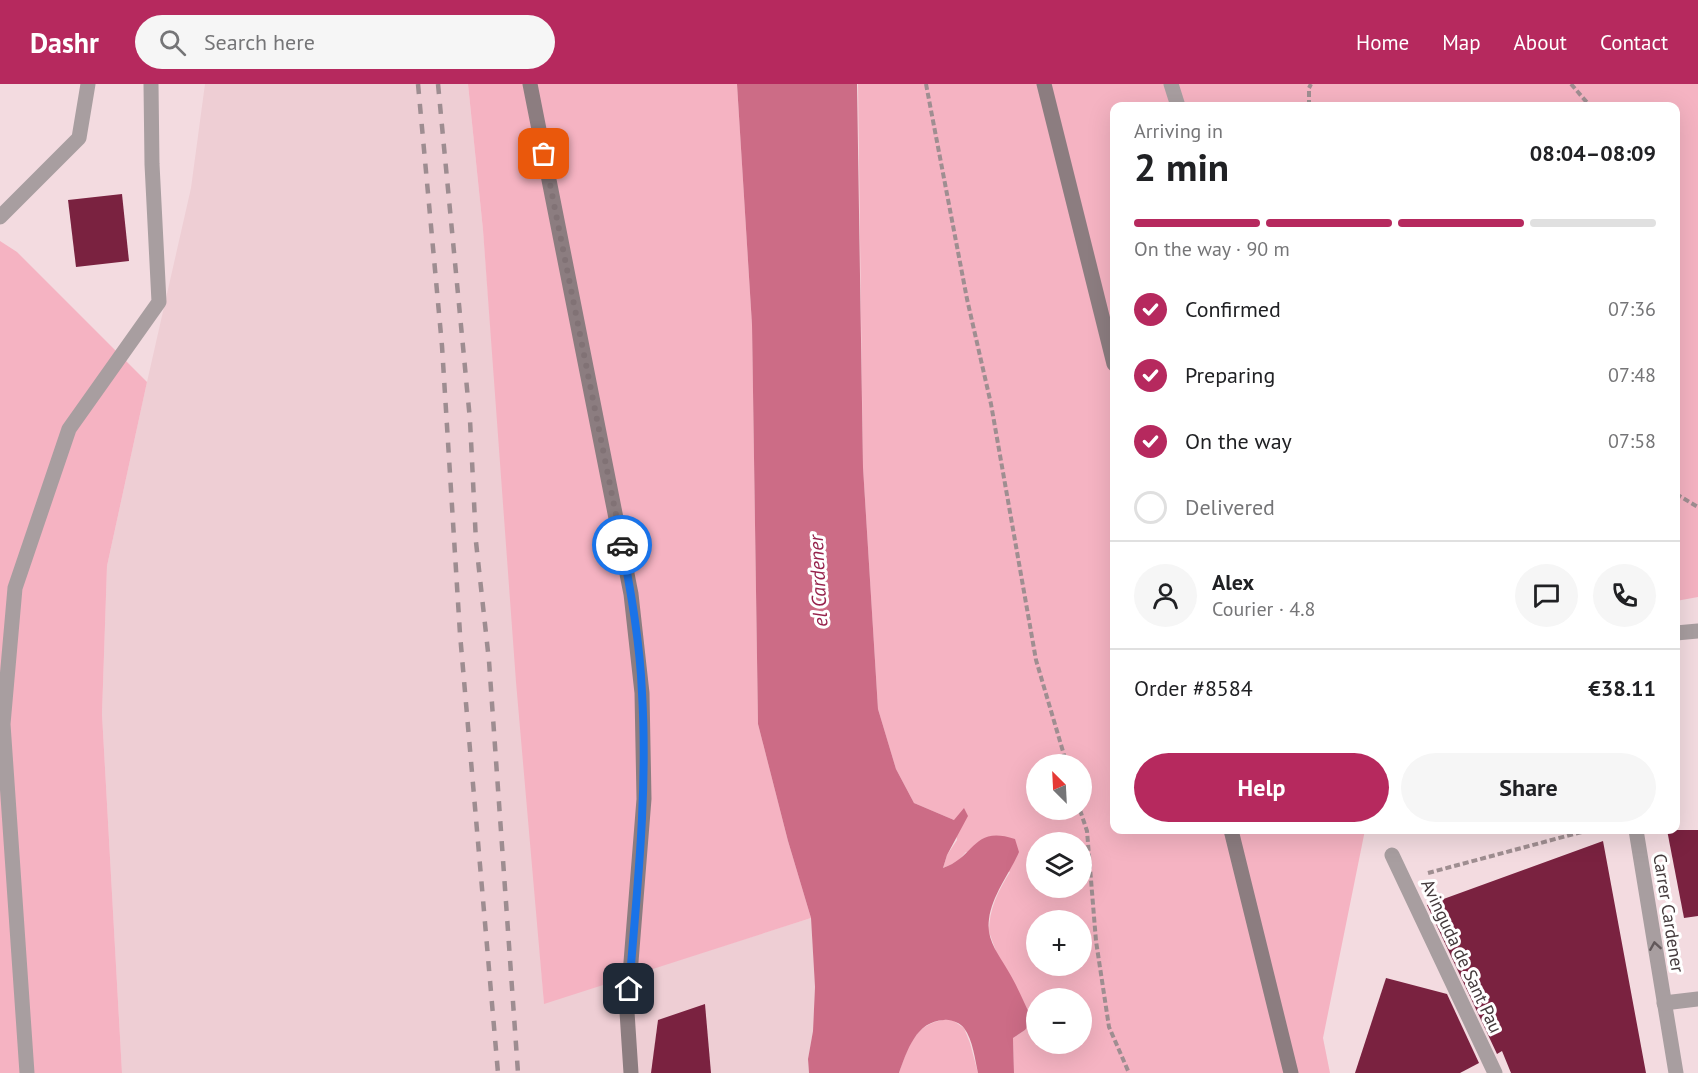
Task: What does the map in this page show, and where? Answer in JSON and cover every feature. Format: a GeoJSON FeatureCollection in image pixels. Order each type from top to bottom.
{"type":"FeatureCollection","features":[{"type":"Feature","properties":{"kind":"street"},"geometry":{"type":"LineString","coordinates":[[0,217],[79,138],[88,84]]}},
{"type":"Feature","properties":{"kind":"street"},"geometry":{"type":"LineString","coordinates":[[27,1073],[3,724],[15,588],[69,429],[159,302],[152,164],[152,84]]}},
{"type":"Feature","properties":{"kind":"street"},"geometry":{"type":"LineString","coordinates":[[530,84],[631,594],[642,693],[644,799],[627,1012],[631,1073]]}},
{"type":"Feature","properties":{"kind":"street"},"geometry":{"type":"LineString","coordinates":[[1044,84],[1110,348]]}},
{"type":"Feature","properties":{"kind":"street"},"geometry":{"type":"LineString","coordinates":[[1171,84],[1177,102]]}},
{"type":"Feature","properties":{"kind":"street"},"geometry":{"type":"LineString","coordinates":[[1680,633],[1698,631]]}},
{"type":"Feature","properties":{"kind":"street"},"geometry":{"type":"LineString","coordinates":[[1232,834],[1291,1073]]}},
{"type":"Feature","properties":{"kind":"street","name":"Carrer Cardener"},"geometry":{"type":"LineString","coordinates":[[1637,834],[1676,1073]]}},
{"type":"Feature","properties":{"kind":"street","name":"Avinguda de Sant Pau"},"geometry":{"type":"LineString","coordinates":[[1392,855],[1495,1073]]}},
{"type":"Feature","properties":{"kind":"street"},"geometry":{"type":"LineString","coordinates":[[1664,1003],[1698,999]]}},
{"type":"Feature","properties":{"kind":"path"},"geometry":{"type":"LineString","coordinates":[[926,84],[967,298],[991,404],[1036,660],[1064,754]]}},
{"type":"Feature","properties":{"kind":"path"},"geometry":{"type":"LineString","coordinates":[[1309,102],[1311,84]]}},
{"type":"Feature","properties":{"kind":"path"},"geometry":{"type":"LineString","coordinates":[[1571,84],[1587,102]]}},
{"type":"Feature","properties":{"kind":"path"},"geometry":{"type":"LineString","coordinates":[[1680,496],[1698,507]]}},
{"type":"Feature","properties":{"kind":"path"},"geometry":{"type":"LineString","coordinates":[[1083,820],[1087,831],[1096,941],[1109,1027],[1129,1073]]}},
{"type":"Feature","properties":{"kind":"path"},"geometry":{"type":"LineString","coordinates":[[1404,879],[1574,834]]}},
{"type":"Feature","properties":{"kind":"shaded area"},"geometry":{"type":"Polygon","coordinates":[[[205,84],[468,84],[483,230],[544,1003],[811,918],[815,987],[813,1031],[808,1059],[809,1073],[122,1073],[102,714],[107,566],[191,188],[205,84]]]}},
{"type":"Feature","properties":{"kind":"shaded area"},"geometry":{"type":"Polygon","coordinates":[[[468,84],[737,84],[752,325],[758,724],[788,841],[811,918],[544,1004],[516,682],[483,230],[468,84]]]}},
{"type":"Feature","properties":{"kind":"shaded area"},"geometry":{"type":"Polygon","coordinates":[[[858,84],[1698,84],[1698,597],[1680,600],[1680,102],[1110,102],[1110,834],[1364,834],[1323,1038],[1330,1073],[1014,1073],[1013,1038],[1025,1030],[989,932],[995,900],[1010,872],[966,852],[957,862],[943,868],[947,855],[957,840],[954,820],[914,803],[896,769],[878,709],[863,467],[858,84]]]}},
{"type":"Feature","properties":{"kind":"shaded area"},"geometry":{"type":"Polygon","coordinates":[[[0,241],[17,252],[147,382],[107,566],[102,714],[122,1073],[0,1073],[0,241]]]}},
{"type":"Feature","properties":{"kind":"shaded area"},"geometry":{"type":"Polygon","coordinates":[[[951,1019],[964,1028],[978,1073],[899,1073],[906,1053],[922,1029],[930,1024],[951,1019]]]}},
{"type":"Feature","properties":{"kind":"water","name":"el Cardener"},"geometry":{"type":"Polygon","coordinates":[[[737,84],[857,84],[863,467],[878,709],[896,769],[914,803],[954,820],[964,808],[968,816],[947,855],[943,868],[954,863],[982,839],[1001,836],[1015,839],[1019,852],[994,901],[989,919],[989,933],[994,946],[1026,1006],[1026,1028],[1013,1038],[1014,1073],[978,1073],[970,1038],[960,1024],[947,1020],[934,1022],[920,1031],[909,1047],[899,1073],[809,1073],[808,1059],[813,1031],[815,987],[811,918],[788,841],[758,724],[752,325],[737,84]]]}},
{"type":"Feature","properties":{"kind":"building"},"geometry":{"type":"Polygon","coordinates":[[[122,194],[129,261],[76,267],[68,200],[122,194]]]}},
{"type":"Feature","properties":{"kind":"building"},"geometry":{"type":"Polygon","coordinates":[[[1680,830],[1698,830],[1698,916],[1684,918],[1668,834],[1680,834],[1680,830]]]}},
{"type":"Feature","properties":{"kind":"building"},"geometry":{"type":"Polygon","coordinates":[[[1603,841],[1646,1073],[1511,1073],[1502,1051],[1497,1054],[1427,905],[1603,841]]]}},
{"type":"Feature","properties":{"kind":"building"},"geometry":{"type":"Polygon","coordinates":[[[1386,978],[1447,994],[1479,1063],[1460,1073],[1355,1073],[1386,978]]]}},
{"type":"Feature","properties":{"kind":"building"},"geometry":{"type":"Polygon","coordinates":[[[705,1004],[711,1073],[651,1073],[658,1020],[705,1004]]]}},
{"type":"Feature","properties":{"kind":"railway"},"geometry":{"type":"LineString","coordinates":[[418,84],[442,346],[460,634],[498,1073]]}},
{"type":"Feature","properties":{"kind":"railway"},"geometry":{"type":"LineString","coordinates":[[438,84],[470,420],[476,542],[489,661],[518,1073]]}},
{"type":"Feature","properties":{"kind":"way so far"},"geometry":{"type":"LineString","coordinates":[[544,154],[622,545]]}},
{"type":"Feature","properties":{"kind":"route"},"geometry":{"type":"LineString","coordinates":[[622,545],[631,594],[642,693],[644,799],[629,989]]}}]}
